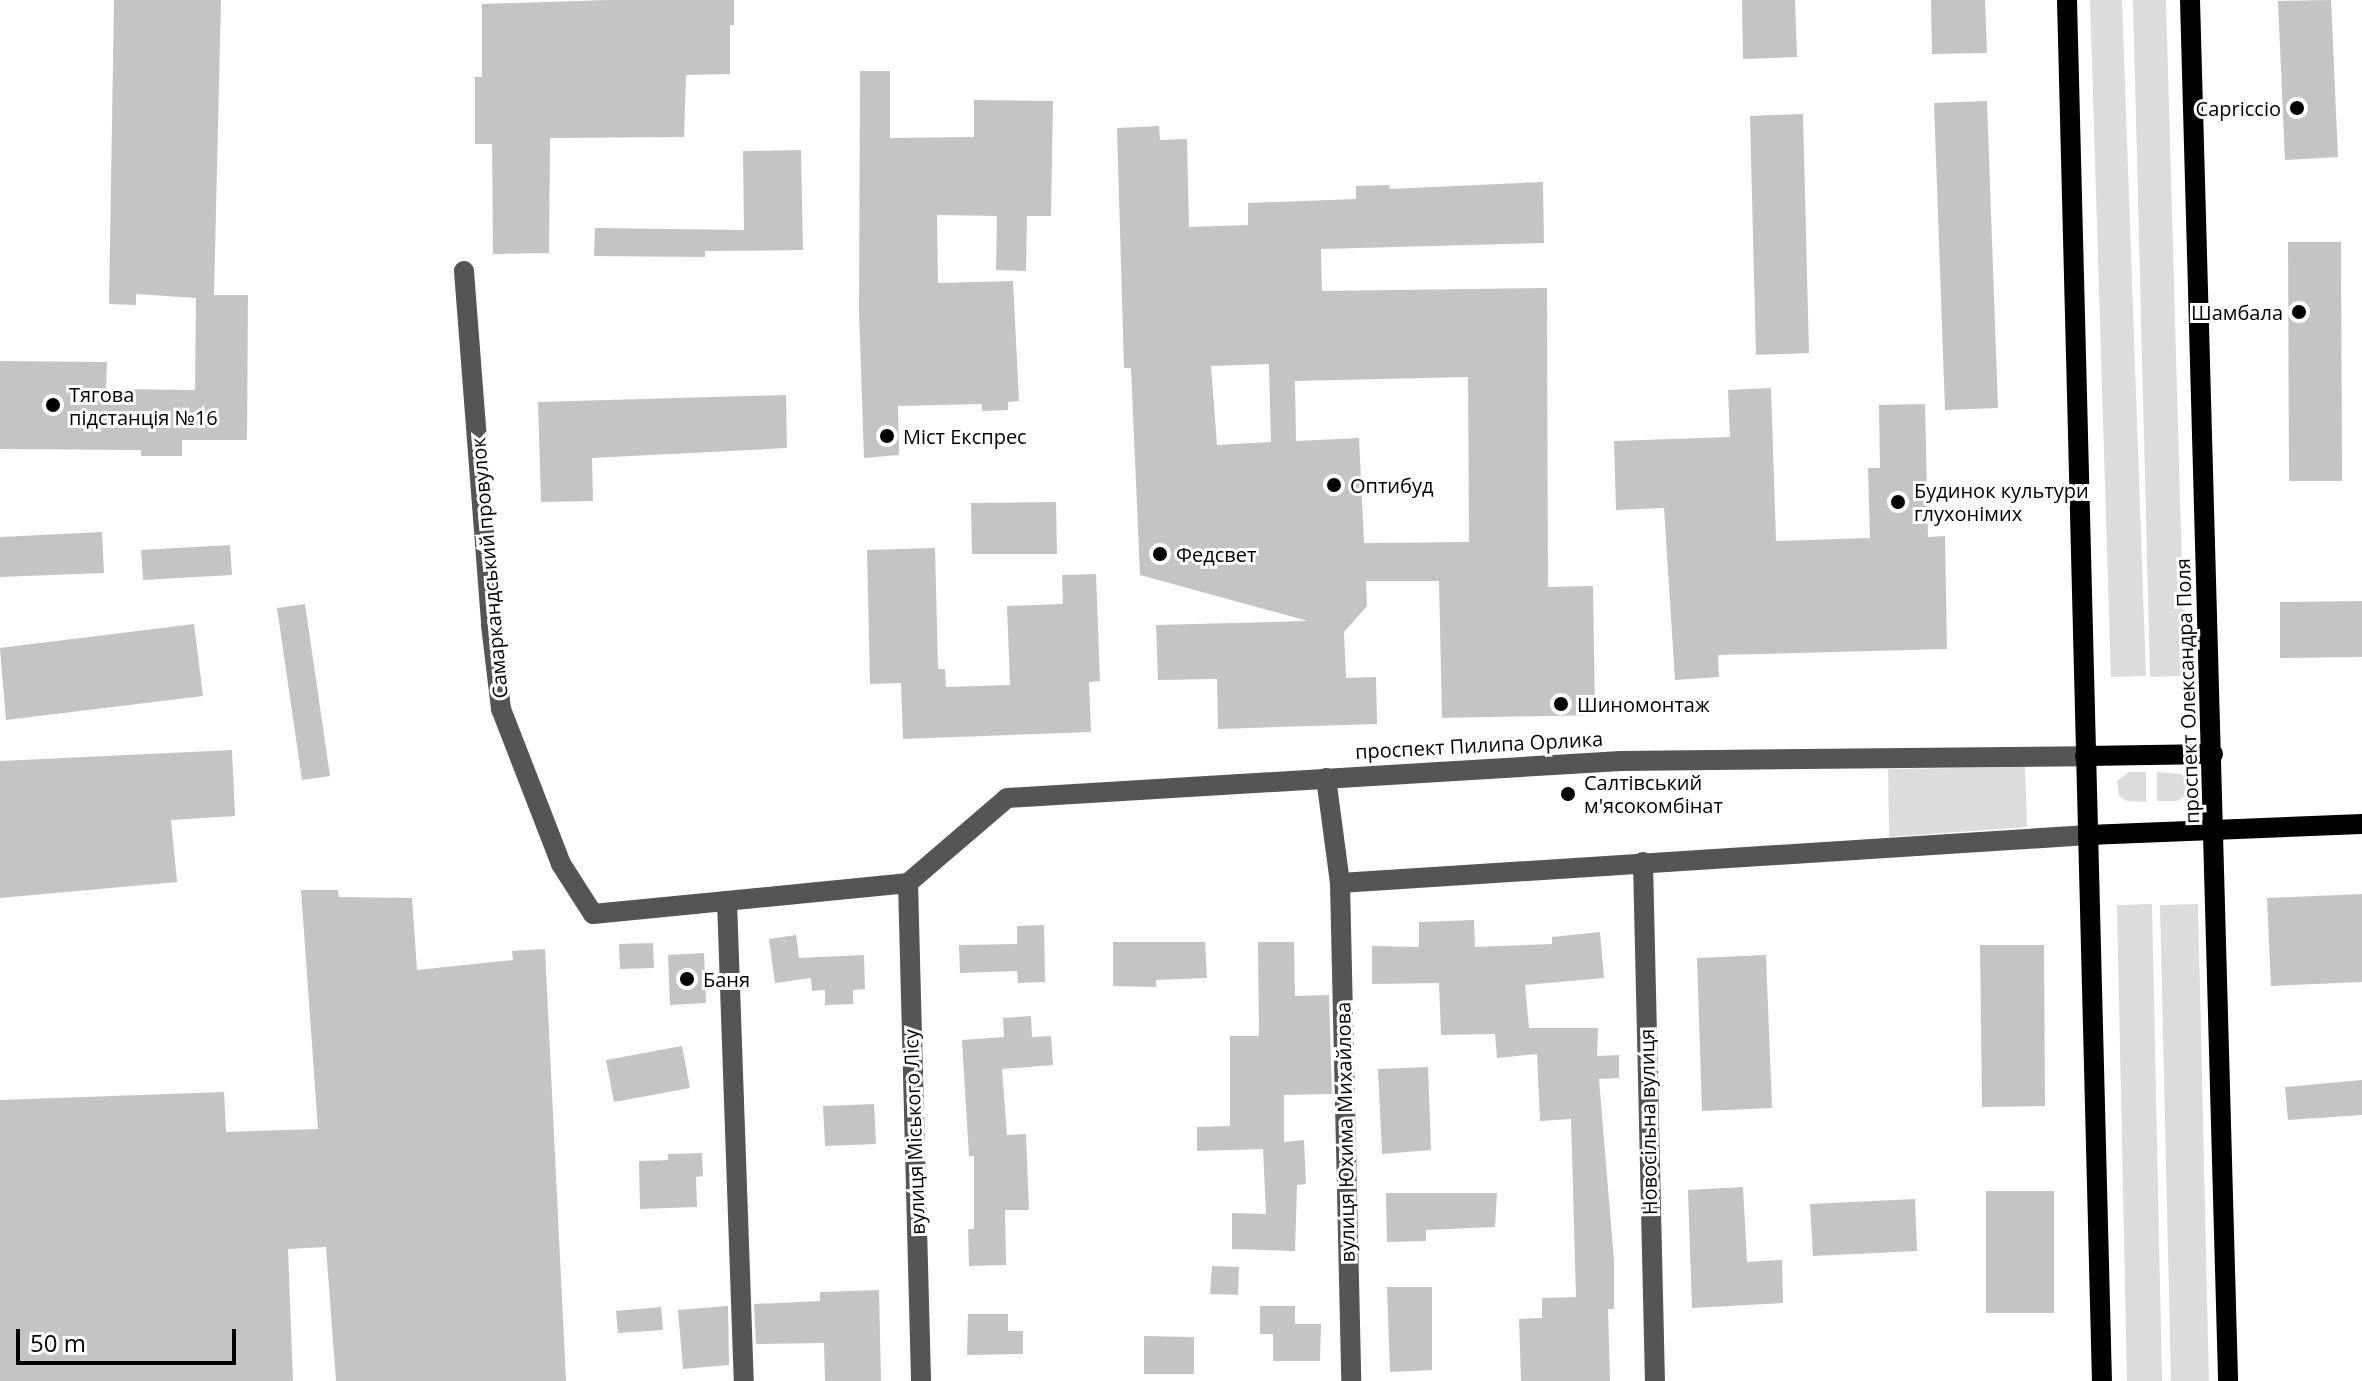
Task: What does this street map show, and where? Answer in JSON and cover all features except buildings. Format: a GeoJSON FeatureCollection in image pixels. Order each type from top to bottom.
{"type":"FeatureCollection","features":[{"type":"Feature","properties":{"kind":"main road"},"geometry":{"type":"LineString","coordinates":[[2067,0],[2102,1381]]}},
{"type":"Feature","properties":{"kind":"main road","name":"проспект Олександра Поля"},"geometry":{"type":"LineString","coordinates":[[2190,0],[2228,1381]]}},
{"type":"Feature","properties":{"kind":"main road"},"geometry":{"type":"LineString","coordinates":[[2085,756],[2213,754]]}},
{"type":"Feature","properties":{"kind":"main road"},"geometry":{"type":"LineString","coordinates":[[2088,835],[2362,824]]}},
{"type":"Feature","properties":{"kind":"street","name":"Самаркандський провулок"},"geometry":{"type":"LineString","coordinates":[[464,271],[491,625],[501,709],[561,864],[593,914],[908,883]]}},
{"type":"Feature","properties":{"kind":"street","name":"проспект Пилипа Орлика"},"geometry":{"type":"LineString","coordinates":[[908,883],[1007,798],[1621,761],[2085,756]]}},
{"type":"Feature","properties":{"kind":"street","name":"вулиця Юхима Михайлова"},"geometry":{"type":"LineString","coordinates":[[1326,778],[1340,883],[1351,1381]]}},
{"type":"Feature","properties":{"kind":"street"},"geometry":{"type":"LineString","coordinates":[[1340,883],[2088,835]]}},
{"type":"Feature","properties":{"kind":"street","name":"Новосільна вулиця"},"geometry":{"type":"LineString","coordinates":[[1643,862],[1655,1381]]}},
{"type":"Feature","properties":{"kind":"street","name":"вулиця Міського Лісу"},"geometry":{"type":"LineString","coordinates":[[908,883],[921,1381]]}},
{"type":"Feature","properties":{"kind":"street"},"geometry":{"type":"LineString","coordinates":[[727,901],[744,1381]]}},
{"type":"Feature","properties":{"kind":"shaded area"},"geometry":{"type":"Polygon","coordinates":[[[2090,0],[2122,0],[2146,676],[2111,677],[2090,0]]]}},
{"type":"Feature","properties":{"kind":"shaded area"},"geometry":{"type":"Polygon","coordinates":[[[2133,0],[2166,0],[2185,676],[2150,677],[2133,0]]]}},
{"type":"Feature","properties":{"kind":"shaded area"},"geometry":{"type":"Polygon","coordinates":[[[2025,767],[2027,827],[1889,837],[1888,769],[2025,767]]]}},
{"type":"Feature","properties":{"kind":"shaded area"},"geometry":{"type":"Polygon","coordinates":[[[2129,772],[2146,772],[2146,802],[2127,801],[2119,796],[2117,781],[2129,772]]]}},
{"type":"Feature","properties":{"kind":"shaded area"},"geometry":{"type":"Polygon","coordinates":[[[2157,772],[2182,774],[2188,782],[2185,796],[2177,801],[2157,801],[2157,772]]]}},
{"type":"Feature","properties":{"kind":"shaded area"},"geometry":{"type":"Polygon","coordinates":[[[2152,904],[2162,1381],[2127,1381],[2117,905],[2152,904]]]}},
{"type":"Feature","properties":{"kind":"shaded area"},"geometry":{"type":"Polygon","coordinates":[[[2198,904],[2209,1381],[2171,1381],[2160,905],[2198,904]]]}},
{"type":"Feature","properties":{"kind":"place","name":"Capriccio"},"geometry":{"type":"Point","coordinates":[2297,108]}},
{"type":"Feature","properties":{"kind":"place","name":"Шамбала"},"geometry":{"type":"Point","coordinates":[2299,312]}},
{"type":"Feature","properties":{"kind":"place","name":"Тягова пiдстанцiя №16"},"geometry":{"type":"Point","coordinates":[53,405]}},
{"type":"Feature","properties":{"kind":"place","name":"Міст Експрес"},"geometry":{"type":"Point","coordinates":[887,436]}},
{"type":"Feature","properties":{"kind":"place","name":"Оптибуд"},"geometry":{"type":"Point","coordinates":[1334,485]}},
{"type":"Feature","properties":{"kind":"place","name":"Будинок культури глухонімих"},"geometry":{"type":"Point","coordinates":[1898,502]}},
{"type":"Feature","properties":{"kind":"place","name":"Федсвет"},"geometry":{"type":"Point","coordinates":[1160,554]}},
{"type":"Feature","properties":{"kind":"place","name":"Шиномонтаж"},"geometry":{"type":"Point","coordinates":[1561,704]}},
{"type":"Feature","properties":{"kind":"place","name":"Салтівський м'ясокомбінат"},"geometry":{"type":"Point","coordinates":[1568,794]}},
{"type":"Feature","properties":{"kind":"place","name":"Баня"},"geometry":{"type":"Point","coordinates":[687,979]}}]}
